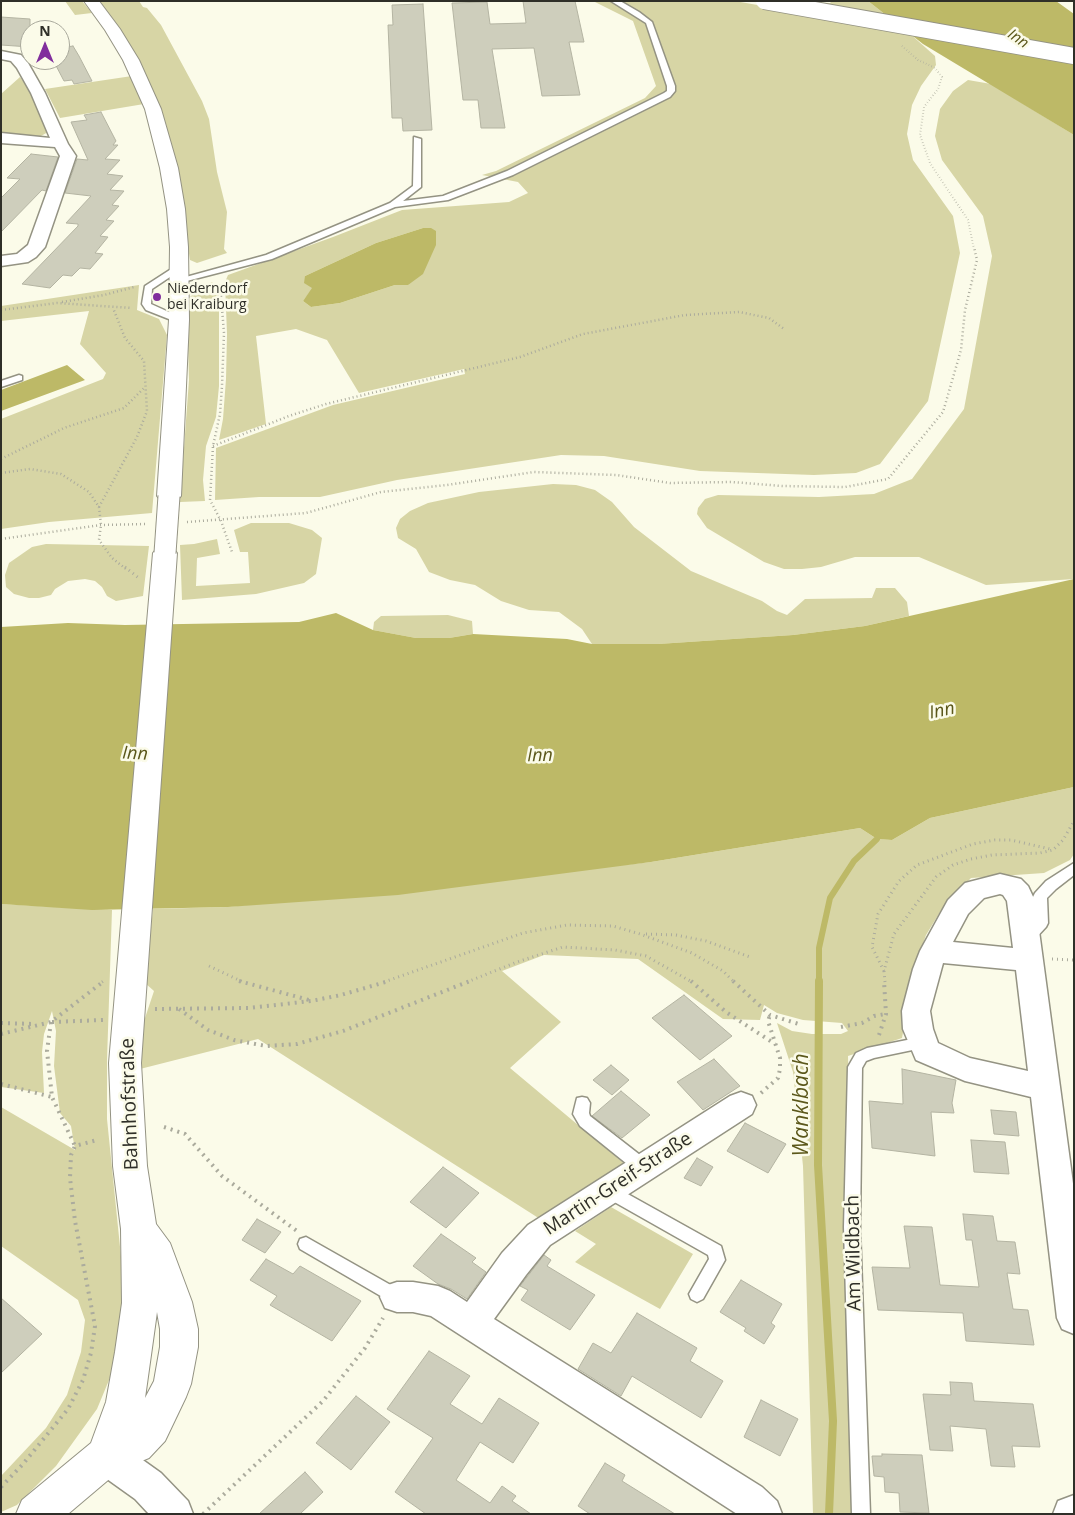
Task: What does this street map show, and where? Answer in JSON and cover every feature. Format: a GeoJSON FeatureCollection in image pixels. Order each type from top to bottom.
{"type":"FeatureCollection","features":[{"type":"Feature","properties":{"kind":"main road","name":"Bahnhofstraße"},"geometry":{"type":"LineString","coordinates":[[91,1],[112,29],[131,60],[153,109],[169,168],[176,209],[179,274],[179,320],[164,553],[151,583],[133,950],[125,1063],[130,1166],[138,1229],[140,1303],[125,1402],[106,1456]]}},
{"type":"Feature","properties":{"kind":"main road"},"geometry":{"type":"LineString","coordinates":[[764,1],[1074,56]]}},
{"type":"Feature","properties":{"kind":"main road"},"geometry":{"type":"LineString","coordinates":[[36,1514],[106,1456]]}},
{"type":"Feature","properties":{"kind":"street"},"geometry":{"type":"LineString","coordinates":[[1,55],[16,58],[23,66],[68,156],[36,247],[22,258],[1,262]]}},
{"type":"Feature","properties":{"kind":"street"},"geometry":{"type":"LineString","coordinates":[[1,138],[30,142],[60,142]]}},
{"type":"Feature","properties":{"kind":"street"},"geometry":{"type":"LineString","coordinates":[[1045,1088],[965,1070],[926,1051],[922,1043],[916,1011],[927,969],[948,923],[975,890],[1000,884],[1011,886],[1018,892],[1027,950],[1045,1088],[1074,1318]]}},
{"type":"Feature","properties":{"kind":"street"},"geometry":{"type":"LineString","coordinates":[[934,951],[1027,950]]}},
{"type":"Feature","properties":{"kind":"street","name":"Martin-Greif-Straße"},"geometry":{"type":"LineString","coordinates":[[471,1324],[514,1264],[539,1235],[741,1105]]}},
{"type":"Feature","properties":{"kind":"street"},"geometry":{"type":"LineString","coordinates":[[397,1297],[413,1297],[438,1302],[749,1500],[764,1514]]}},
{"type":"Feature","properties":{"kind":"street"},"geometry":{"type":"LineString","coordinates":[[106,1456],[148,1486],[175,1514]]}},
{"type":"Feature","properties":{"kind":"lane"},"geometry":{"type":"LineString","coordinates":[[393,205],[445,198],[510,173],[667,95],[671,91],[671,86],[649,22],[637,13],[614,1]]}},
{"type":"Feature","properties":{"kind":"lane"},"geometry":{"type":"LineString","coordinates":[[179,320],[149,308],[146,304],[148,288],[152,284],[179,274],[208,273],[269,257],[393,205],[418,187],[417,139]]}},
{"type":"Feature","properties":{"kind":"lane"},"geometry":{"type":"LineString","coordinates":[[1,384],[19,378]]}},
{"type":"Feature","properties":{"kind":"lane"},"geometry":{"type":"LineString","coordinates":[[1027,950],[1041,923],[1040,897],[1051,885],[1074,868]]}},
{"type":"Feature","properties":{"kind":"lane","name":"Am Wildbach"},"geometry":{"type":"LineString","coordinates":[[861,1514],[852,1227],[855,1067],[861,1057],[872,1052],[922,1043]]}},
{"type":"Feature","properties":{"kind":"lane"},"geometry":{"type":"LineString","coordinates":[[582,1103],[581,1114],[585,1121],[643,1167]]}},
{"type":"Feature","properties":{"kind":"lane"},"geometry":{"type":"LineString","coordinates":[[608,1190],[715,1251],[717,1260],[697,1294]]}},
{"type":"Feature","properties":{"kind":"lane"},"geometry":{"type":"LineString","coordinates":[[306,1244],[397,1297]]}},
{"type":"Feature","properties":{"kind":"path"},"geometry":{"type":"LineString","coordinates":[[184,522],[221,521],[306,513],[381,492],[447,486],[534,472],[616,475],[670,482],[732,482],[782,486],[846,487],[888,479],[943,412],[961,350],[965,310],[977,260],[968,220],[930,163],[920,135],[924,107],[938,89],[942,77],[935,68],[918,60],[896,41]]}},
{"type":"Feature","properties":{"kind":"path"},"geometry":{"type":"LineString","coordinates":[[208,273],[217,279],[222,291],[224,333],[220,405],[213,446],[210,500],[221,521],[232,552]]}},
{"type":"Feature","properties":{"kind":"path"},"geometry":{"type":"LineString","coordinates":[[1,310],[104,295],[152,284]]}},
{"type":"Feature","properties":{"kind":"path"},"geometry":{"type":"LineString","coordinates":[[57,303],[112,308],[149,308]]}},
{"type":"Feature","properties":{"kind":"path"},"geometry":{"type":"LineString","coordinates":[[99,507],[137,437],[147,411],[144,361],[125,338],[112,308]]}},
{"type":"Feature","properties":{"kind":"path"},"geometry":{"type":"LineString","coordinates":[[213,446],[289,416],[326,404],[520,357],[583,334],[685,315],[739,312],[769,318],[784,329]]}},
{"type":"Feature","properties":{"kind":"path"},"geometry":{"type":"LineString","coordinates":[[1,460],[64,428],[124,408],[145,387]]}},
{"type":"Feature","properties":{"kind":"path"},"geometry":{"type":"LineString","coordinates":[[1,473],[30,469],[61,474],[89,492],[99,507],[101,525],[99,540],[112,558],[151,583]]}},
{"type":"Feature","properties":{"kind":"path"},"geometry":{"type":"LineString","coordinates":[[1,539],[101,525],[155,524]]}},
{"type":"Feature","properties":{"kind":"path"},"geometry":{"type":"LineString","coordinates":[[884,971],[872,947],[878,914],[899,881],[917,865],[973,844],[995,840],[1011,840],[1053,850]]}},
{"type":"Feature","properties":{"kind":"path"},"geometry":{"type":"LineString","coordinates":[[1,1023],[24,1025],[179,1009],[249,1008],[311,1001],[340,995],[391,980],[507,938],[548,927],[591,925],[614,926],[692,953],[723,971],[760,1007],[770,1014],[802,1025]]}},
{"type":"Feature","properties":{"kind":"path"},"geometry":{"type":"LineString","coordinates":[[640,934],[676,935],[706,941],[750,957]]}},
{"type":"Feature","properties":{"kind":"path"},"geometry":{"type":"LineString","coordinates":[[179,1009],[208,1030],[234,1040],[266,1046],[297,1044],[343,1031],[517,962],[563,947],[615,950],[646,956],[690,980],[726,1012],[775,1044]]}},
{"type":"Feature","properties":{"kind":"path"},"geometry":{"type":"LineString","coordinates":[[1,1034],[51,1022],[100,985],[133,950]]}},
{"type":"Feature","properties":{"kind":"path"},"geometry":{"type":"LineString","coordinates":[[209,966],[240,981],[311,1001]]}},
{"type":"Feature","properties":{"kind":"path"},"geometry":{"type":"LineString","coordinates":[[741,1105],[771,1086],[778,1078],[780,1058],[768,1021],[770,1014]]}},
{"type":"Feature","properties":{"kind":"path"},"geometry":{"type":"LineString","coordinates":[[841,1027],[862,1023],[874,1016],[886,1014]]}},
{"type":"Feature","properties":{"kind":"path"},"geometry":{"type":"LineString","coordinates":[[1,1487],[28,1458],[68,1409],[83,1380],[91,1353],[95,1326],[75,1221],[70,1178],[71,1155],[75,1146],[52,1096],[47,1051],[51,1022]]}},
{"type":"Feature","properties":{"kind":"path"},"geometry":{"type":"LineString","coordinates":[[1,1084],[52,1096]]}},
{"type":"Feature","properties":{"kind":"path"},"geometry":{"type":"LineString","coordinates":[[164,1127],[185,1134],[222,1176],[296,1230],[306,1244]]}},
{"type":"Feature","properties":{"kind":"path"},"geometry":{"type":"LineString","coordinates":[[75,1146],[97,1140]]}},
{"type":"Feature","properties":{"kind":"path"},"geometry":{"type":"LineString","coordinates":[[203,1514],[239,1483],[323,1401],[365,1348],[397,1297]]}},
{"type":"Feature","properties":{"kind":"shaded area"},"geometry":{"type":"Polygon","coordinates":[[[65,1],[82,1],[92,13],[75,15],[65,1]]]}},
{"type":"Feature","properties":{"kind":"shaded area"},"geometry":{"type":"Polygon","coordinates":[[[98,1],[139,1],[143,7],[147,8],[161,25],[202,101],[209,119],[217,172],[227,212],[224,249],[227,253],[197,263],[190,260],[174,158],[166,124],[152,89],[98,1]]]}},
{"type":"Feature","properties":{"kind":"shaded area"},"geometry":{"type":"Polygon","coordinates":[[[593,1],[735,1],[908,32],[935,56],[936,65],[921,86],[912,105],[907,134],[913,160],[953,216],[960,253],[928,401],[880,464],[856,473],[814,475],[700,471],[604,456],[561,455],[397,480],[320,497],[259,497],[215,500],[216,448],[333,405],[465,374],[464,369],[359,393],[327,340],[296,329],[256,336],[266,424],[219,440],[223,419],[226,379],[225,282],[228,275],[402,210],[509,202],[528,193],[518,182],[482,175],[496,171],[645,98],[656,86],[633,21],[593,1]],[[423,228],[376,243],[305,276],[313,288],[303,301],[311,307],[340,303],[395,285],[408,285],[423,228]]]}},
{"type":"Feature","properties":{"kind":"shaded area"},"geometry":{"type":"Polygon","coordinates":[[[789,1],[830,3],[832,1],[868,1],[891,19],[789,1]]]}},
{"type":"Feature","properties":{"kind":"shaded area"},"geometry":{"type":"Polygon","coordinates":[[[132,76],[144,104],[60,118],[45,89],[132,76]]]}},
{"type":"Feature","properties":{"kind":"shaded area"},"geometry":{"type":"Polygon","coordinates":[[[20,77],[32,93],[48,132],[41,136],[33,138],[1,134],[1,94],[20,77]]]}},
{"type":"Feature","properties":{"kind":"shaded area"},"geometry":{"type":"Polygon","coordinates":[[[968,80],[991,84],[1074,135],[1074,579],[986,585],[919,557],[855,557],[821,567],[802,569],[784,569],[764,562],[707,528],[697,514],[698,508],[705,499],[718,495],[819,497],[874,494],[912,479],[964,409],[992,256],[983,216],[942,160],[935,136],[940,109],[953,91],[968,80]]]}},
{"type":"Feature","properties":{"kind":"shaded area"},"geometry":{"type":"Polygon","coordinates":[[[212,282],[218,288],[219,293],[219,386],[216,417],[206,446],[203,480],[205,501],[180,502],[189,380],[188,299],[195,292],[212,282]]]}},
{"type":"Feature","properties":{"kind":"shaded area"},"geometry":{"type":"Polygon","coordinates":[[[139,285],[137,310],[159,319],[167,335],[152,513],[49,522],[1,529],[1,419],[103,379],[106,373],[80,344],[89,311],[1,321],[1,306],[139,285]]]}},
{"type":"Feature","properties":{"kind":"shaded area"},"geometry":{"type":"Polygon","coordinates":[[[553,484],[576,485],[595,490],[612,502],[634,527],[691,571],[762,601],[787,615],[805,599],[872,598],[876,588],[895,588],[907,602],[909,616],[865,626],[793,635],[658,644],[592,644],[582,629],[559,612],[529,610],[501,601],[475,585],[450,580],[429,572],[416,549],[398,538],[396,528],[400,519],[410,511],[428,503],[479,492],[553,484]]]}},
{"type":"Feature","properties":{"kind":"shaded area"},"geometry":{"type":"Polygon","coordinates":[[[251,523],[289,523],[312,530],[322,538],[316,574],[304,583],[256,594],[182,600],[180,545],[217,539],[220,554],[197,558],[196,586],[250,583],[248,552],[240,552],[234,530],[251,523]]]}},
{"type":"Feature","properties":{"kind":"shaded area"},"geometry":{"type":"Polygon","coordinates":[[[46,544],[149,546],[143,596],[116,601],[107,596],[102,587],[95,581],[85,579],[68,581],[55,589],[51,595],[39,598],[29,598],[14,594],[6,587],[5,575],[9,563],[32,547],[46,544]]]}},
{"type":"Feature","properties":{"kind":"shaded area"},"geometry":{"type":"Polygon","coordinates":[[[448,615],[472,621],[473,634],[449,638],[416,638],[373,630],[374,622],[381,616],[448,615]]]}},
{"type":"Feature","properties":{"kind":"shaded area"},"geometry":{"type":"Polygon","coordinates":[[[1074,787],[1074,854],[1070,860],[1044,873],[971,878],[943,907],[926,935],[915,967],[902,1038],[848,1056],[857,1514],[813,1514],[803,1166],[793,1072],[777,1023],[792,1031],[812,1034],[841,1034],[848,1031],[842,1023],[803,1020],[777,1013],[764,1005],[760,1020],[723,1019],[638,959],[544,955],[502,971],[561,1022],[510,1068],[627,1166],[540,1219],[258,1039],[140,1069],[144,1021],[154,991],[145,983],[153,909],[228,907],[651,862],[860,828],[877,839],[892,840],[930,818],[1074,787]]]}},
{"type":"Feature","properties":{"kind":"shaded area"},"geometry":{"type":"Polygon","coordinates":[[[1,904],[112,910],[107,1119],[125,1296],[114,1368],[97,1409],[56,1466],[17,1505],[1,1512],[1,1476],[46,1428],[67,1395],[81,1352],[85,1320],[78,1300],[1,1246],[1,1107],[75,1150],[71,1126],[60,1113],[54,1066],[56,1031],[52,1011],[44,1034],[42,1052],[44,1093],[1,1087],[1,904]]]}},
{"type":"Feature","properties":{"kind":"shaded area"},"geometry":{"type":"Polygon","coordinates":[[[611,1207],[693,1254],[660,1309],[575,1262],[596,1244],[575,1231],[611,1207]]]}},
{"type":"Feature","properties":{"kind":"water","name":"Inn"},"geometry":{"type":"Polygon","coordinates":[[[868,1],[1056,1],[1074,14],[1074,135],[923,44],[868,1]]]}},
{"type":"Feature","properties":{"kind":"water"},"geometry":{"type":"Polygon","coordinates":[[[423,228],[431,228],[436,231],[436,245],[423,274],[408,285],[395,285],[340,303],[311,307],[303,301],[312,288],[304,283],[305,276],[376,243],[423,228]]]}},
{"type":"Feature","properties":{"kind":"water"},"geometry":{"type":"Polygon","coordinates":[[[67,365],[85,380],[1,411],[1,390],[67,365]]]}},
{"type":"Feature","properties":{"kind":"water","name":"Inn"},"geometry":{"type":"Polygon","coordinates":[[[1074,579],[1074,787],[930,818],[892,840],[877,839],[860,828],[651,862],[398,895],[228,907],[92,910],[1,904],[1,627],[68,623],[125,625],[299,622],[336,613],[373,630],[416,638],[449,638],[473,634],[567,639],[592,644],[658,644],[793,635],[865,626],[1074,579]]]}},
{"type":"Feature","properties":{"kind":"building"},"geometry":{"type":"Polygon","coordinates":[[[523,1],[575,1],[584,42],[569,42],[580,95],[542,96],[534,48],[492,49],[505,128],[481,128],[478,100],[463,100],[452,3],[487,2],[490,24],[526,23],[523,1]]]}},
{"type":"Feature","properties":{"kind":"building"},"geometry":{"type":"Polygon","coordinates":[[[423,4],[432,130],[403,131],[402,118],[392,118],[388,25],[393,25],[392,5],[423,4]]]}},
{"type":"Feature","properties":{"kind":"building"},"geometry":{"type":"Polygon","coordinates":[[[1,17],[30,19],[20,20],[20,46],[1,45],[1,17]]]}},
{"type":"Feature","properties":{"kind":"building"},"geometry":{"type":"Polygon","coordinates":[[[70,46],[73,46],[92,81],[74,84],[72,80],[64,81],[58,70],[70,70],[70,46]]]}},
{"type":"Feature","properties":{"kind":"building"},"geometry":{"type":"Polygon","coordinates":[[[101,112],[116,141],[113,145],[118,145],[105,159],[120,160],[107,174],[123,176],[110,190],[124,191],[112,205],[119,206],[106,220],[114,221],[100,236],[108,237],[95,253],[103,254],[90,269],[80,268],[72,276],[63,275],[50,288],[22,284],[78,226],[78,224],[66,223],[91,196],[65,193],[77,159],[88,160],[71,122],[87,120],[84,115],[101,112]]]}},
{"type":"Feature","properties":{"kind":"building"},"geometry":{"type":"Polygon","coordinates":[[[31,154],[58,157],[46,191],[42,190],[1,232],[1,198],[20,179],[7,178],[31,154]]]}},
{"type":"Feature","properties":{"kind":"building"},"geometry":{"type":"Polygon","coordinates":[[[684,995],[732,1036],[700,1060],[652,1018],[684,995]]]}},
{"type":"Feature","properties":{"kind":"building"},"geometry":{"type":"Polygon","coordinates":[[[714,1059],[740,1086],[703,1110],[677,1082],[714,1059]]]}},
{"type":"Feature","properties":{"kind":"building"},"geometry":{"type":"Polygon","coordinates":[[[611,1065],[629,1080],[612,1095],[593,1080],[611,1065]]]}},
{"type":"Feature","properties":{"kind":"building"},"geometry":{"type":"Polygon","coordinates":[[[902,1069],[956,1080],[952,1103],[954,1113],[931,1112],[935,1156],[872,1148],[869,1101],[903,1104],[902,1069]]]}},
{"type":"Feature","properties":{"kind":"building"},"geometry":{"type":"Polygon","coordinates":[[[621,1091],[650,1115],[622,1138],[592,1116],[621,1091]]]}},
{"type":"Feature","properties":{"kind":"building"},"geometry":{"type":"Polygon","coordinates":[[[991,1110],[1016,1112],[1019,1136],[994,1134],[991,1110]]]}},
{"type":"Feature","properties":{"kind":"building"},"geometry":{"type":"Polygon","coordinates":[[[745,1123],[786,1144],[768,1173],[727,1151],[745,1123]]]}},
{"type":"Feature","properties":{"kind":"building"},"geometry":{"type":"Polygon","coordinates":[[[971,1140],[1005,1142],[1009,1174],[974,1172],[971,1140]]]}},
{"type":"Feature","properties":{"kind":"building"},"geometry":{"type":"Polygon","coordinates":[[[697,1158],[713,1167],[701,1186],[684,1178],[697,1158]]]}},
{"type":"Feature","properties":{"kind":"building"},"geometry":{"type":"Polygon","coordinates":[[[443,1167],[479,1193],[446,1228],[410,1202],[443,1167]]]}},
{"type":"Feature","properties":{"kind":"building"},"geometry":{"type":"Polygon","coordinates":[[[963,1214],[993,1216],[997,1241],[1015,1242],[1020,1274],[1007,1273],[1013,1309],[1028,1310],[1034,1345],[966,1341],[963,1313],[878,1310],[872,1267],[910,1268],[904,1226],[932,1227],[940,1285],[979,1287],[972,1240],[966,1240],[963,1214]]]}},
{"type":"Feature","properties":{"kind":"building"},"geometry":{"type":"Polygon","coordinates":[[[257,1219],[281,1232],[265,1253],[242,1240],[257,1219]]]}},
{"type":"Feature","properties":{"kind":"building"},"geometry":{"type":"Polygon","coordinates":[[[441,1234],[476,1258],[472,1262],[486,1272],[467,1299],[451,1289],[438,1284],[413,1266],[441,1234]]]}},
{"type":"Feature","properties":{"kind":"building"},"geometry":{"type":"Polygon","coordinates":[[[544,1255],[551,1260],[547,1266],[595,1295],[570,1330],[521,1300],[528,1290],[520,1286],[544,1255]]]}},
{"type":"Feature","properties":{"kind":"building"},"geometry":{"type":"Polygon","coordinates":[[[266,1259],[293,1274],[300,1266],[361,1301],[332,1341],[270,1305],[277,1296],[250,1280],[266,1259]]]}},
{"type":"Feature","properties":{"kind":"building"},"geometry":{"type":"Polygon","coordinates":[[[741,1280],[782,1304],[771,1323],[775,1326],[764,1344],[744,1331],[746,1328],[720,1312],[741,1280]]]}},
{"type":"Feature","properties":{"kind":"building"},"geometry":{"type":"Polygon","coordinates":[[[1,1298],[42,1334],[1,1373],[1,1298]]]}},
{"type":"Feature","properties":{"kind":"building"},"geometry":{"type":"Polygon","coordinates":[[[637,1313],[697,1348],[690,1361],[723,1381],[701,1418],[632,1376],[621,1396],[578,1369],[593,1343],[611,1353],[637,1313]]]}},
{"type":"Feature","properties":{"kind":"building"},"geometry":{"type":"Polygon","coordinates":[[[429,1351],[470,1376],[450,1404],[482,1424],[499,1398],[539,1423],[513,1463],[480,1442],[456,1480],[490,1503],[502,1486],[516,1496],[512,1501],[531,1514],[426,1514],[395,1492],[433,1438],[387,1409],[429,1351]]]}},
{"type":"Feature","properties":{"kind":"building"},"geometry":{"type":"Polygon","coordinates":[[[950,1382],[972,1383],[974,1401],[1033,1404],[1040,1447],[1012,1446],[1015,1467],[991,1466],[986,1429],[950,1426],[953,1451],[930,1450],[923,1394],[951,1395],[950,1382]]]}},
{"type":"Feature","properties":{"kind":"building"},"geometry":{"type":"Polygon","coordinates":[[[356,1396],[390,1422],[351,1470],[316,1443],[356,1396]]]}},
{"type":"Feature","properties":{"kind":"building"},"geometry":{"type":"Polygon","coordinates":[[[761,1400],[798,1419],[780,1456],[744,1437],[761,1400]]]}},
{"type":"Feature","properties":{"kind":"building"},"geometry":{"type":"Polygon","coordinates":[[[882,1454],[922,1455],[929,1513],[900,1512],[899,1493],[885,1492],[884,1477],[874,1476],[872,1456],[882,1456],[882,1454]]]}},
{"type":"Feature","properties":{"kind":"building"},"geometry":{"type":"Polygon","coordinates":[[[605,1463],[625,1475],[622,1481],[675,1514],[590,1514],[578,1506],[605,1463]]]}},
{"type":"Feature","properties":{"kind":"building"},"geometry":{"type":"Polygon","coordinates":[[[305,1472],[323,1492],[300,1514],[259,1514],[305,1472]]]}},
{"type":"Feature","properties":{"kind":"waterway","name":"Wanklbach"},"geometry":{"type":"LineString","coordinates":[[819,981],[819,948],[830,898],[854,861],[877,839],[879,832]]}},
{"type":"Feature","properties":{"kind":"waterway","name":"Wanklbach"},"geometry":{"type":"LineString","coordinates":[[819,981],[818,1165],[833,1421],[829,1514]]}},
{"type":"Feature","properties":{"kind":"place","name":"Niederndorf bei Kraiburg"},"geometry":{"type":"Point","coordinates":[157,297]}}]}
